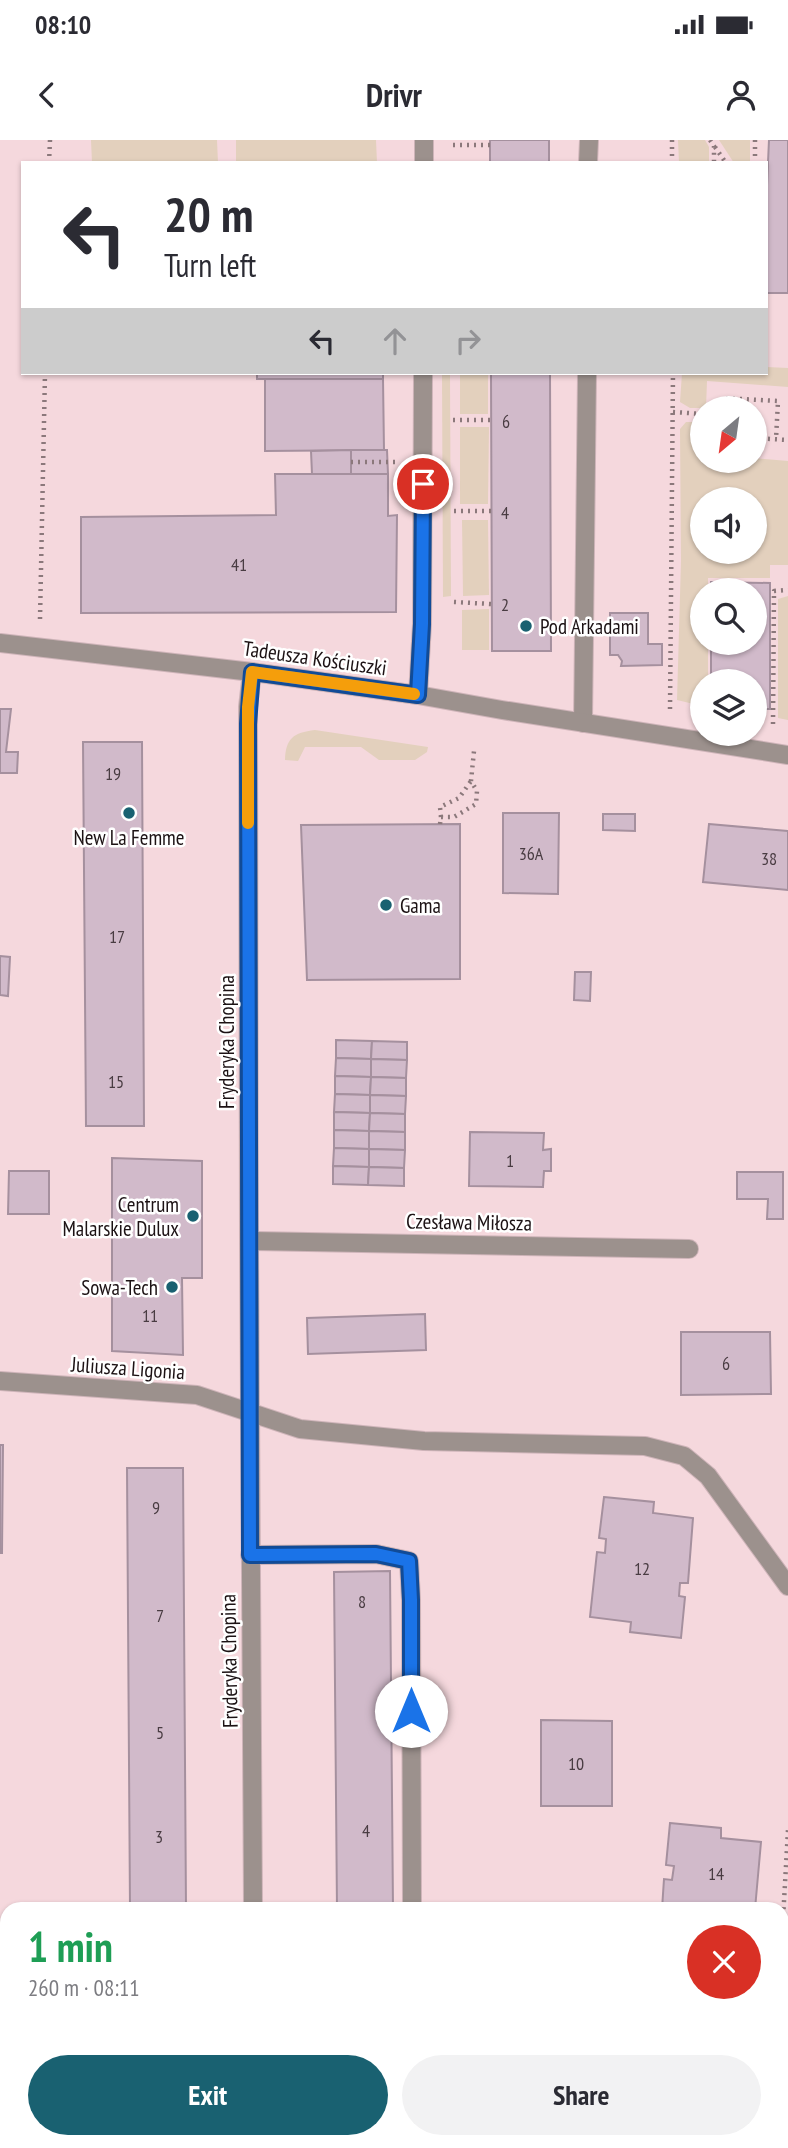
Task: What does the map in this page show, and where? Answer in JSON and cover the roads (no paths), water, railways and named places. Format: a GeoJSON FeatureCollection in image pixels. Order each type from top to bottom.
{"type":"FeatureCollection","features":[{"type":"Feature","properties":{"kind":"street"},"geometry":{"type":"LineString","coordinates":[[424,140],[424,161]]}},
{"type":"Feature","properties":{"kind":"street"},"geometry":{"type":"LineString","coordinates":[[588,161],[589,140]]}},
{"type":"Feature","properties":{"kind":"street"},"geometry":{"type":"LineString","coordinates":[[418,695],[422,624],[423,375]]}},
{"type":"Feature","properties":{"kind":"street"},"geometry":{"type":"LineString","coordinates":[[583,723],[587,375]]}},
{"type":"Feature","properties":{"kind":"street","name":"Tadeusza Kościuszki"},"geometry":{"type":"LineString","coordinates":[[0,643],[252,672],[418,695],[788,755]]}},
{"type":"Feature","properties":{"kind":"street","name":"Fryderyka Chopina"},"geometry":{"type":"LineString","coordinates":[[252,672],[248,724],[248,1241],[253,1902]]}},
{"type":"Feature","properties":{"kind":"street","name":"Czesława Miłosza"},"geometry":{"type":"LineString","coordinates":[[248,1241],[689,1249]]}},
{"type":"Feature","properties":{"kind":"street","name":"Juliusza Ligonia"},"geometry":{"type":"LineString","coordinates":[[0,1381],[197,1395],[250,1412]]}},
{"type":"Feature","properties":{"kind":"street"},"geometry":{"type":"LineString","coordinates":[[250,1412],[300,1429],[424,1441],[645,1446],[684,1456],[708,1476],[788,1586]]}},
{"type":"Feature","properties":{"kind":"street"},"geometry":{"type":"LineString","coordinates":[[250,1555],[376,1554],[409,1561],[412,1902]]}},
{"type":"Feature","properties":{"kind":"place","name":"Pod Arkadami"},"geometry":{"type":"Point","coordinates":[526,626]}},
{"type":"Feature","properties":{"kind":"place","name":"New La Femme"},"geometry":{"type":"Point","coordinates":[129,813]}},
{"type":"Feature","properties":{"kind":"place","name":"Gama"},"geometry":{"type":"Point","coordinates":[386,905]}},
{"type":"Feature","properties":{"kind":"place","name":"Centrum Malarskie Dulux"},"geometry":{"type":"Point","coordinates":[193,1216]}},
{"type":"Feature","properties":{"kind":"place","name":"Sowa-Tech"},"geometry":{"type":"Point","coordinates":[172,1287]}}]}
